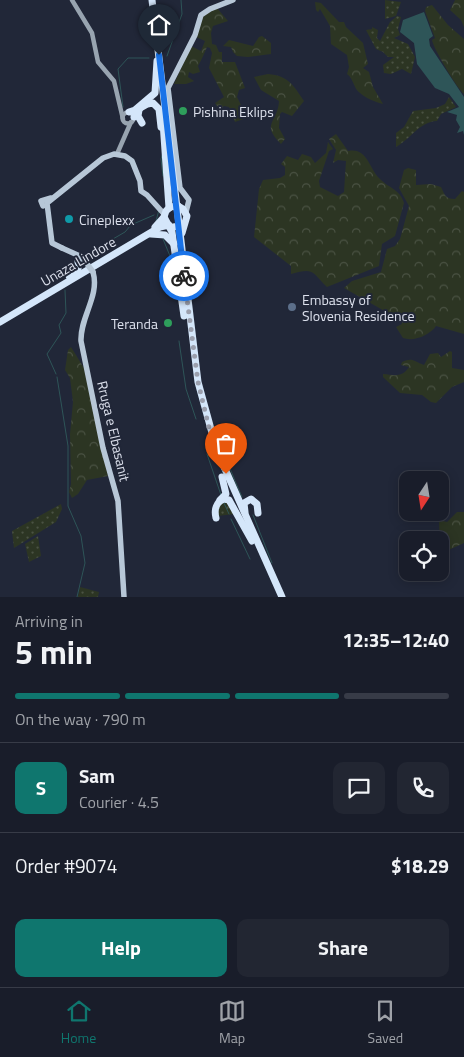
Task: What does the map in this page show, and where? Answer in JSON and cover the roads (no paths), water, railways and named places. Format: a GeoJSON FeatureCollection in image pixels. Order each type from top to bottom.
{"type":"FeatureCollection","features":[{"type":"Feature","properties":{"kind":"highway"},"geometry":{"type":"LineString","coordinates":[[148,0],[175,209],[174,245],[200,393],[224,476],[282,597]]}},
{"type":"Feature","properties":{"kind":"highway"},"geometry":{"type":"LineString","coordinates":[[152,0],[187,315]]}},
{"type":"Feature","properties":{"kind":"highway"},"geometry":{"type":"LineString","coordinates":[[130,116],[155,93],[157,60]]}},
{"type":"Feature","properties":{"kind":"highway"},"geometry":{"type":"LineString","coordinates":[[130,116],[150,103],[159,108],[168,193],[175,209],[187,218],[175,226]]}},
{"type":"Feature","properties":{"kind":"highway"},"geometry":{"type":"LineString","coordinates":[[140,108],[138,115],[142,124]]}},
{"type":"Feature","properties":{"kind":"highway"},"geometry":{"type":"LineString","coordinates":[[164,114],[164,150]]}},
{"type":"Feature","properties":{"kind":"highway","name":"Unaza Lindore"},"geometry":{"type":"LineString","coordinates":[[0,320],[159,224],[175,209]]}},
{"type":"Feature","properties":{"kind":"highway","name":"Unaza Lindore"},"geometry":{"type":"LineString","coordinates":[[0,320],[162,226],[175,226]]}},
{"type":"Feature","properties":{"kind":"highway"},"geometry":{"type":"LineString","coordinates":[[175,226],[182,230],[189,290],[187,315]]}},
{"type":"Feature","properties":{"kind":"highway"},"geometry":{"type":"LineString","coordinates":[[148,234],[165,235],[174,245]]}},
{"type":"Feature","properties":{"kind":"highway"},"geometry":{"type":"LineString","coordinates":[[52,287],[78,262]]}},
{"type":"Feature","properties":{"kind":"highway"},"geometry":{"type":"LineString","coordinates":[[224,476],[238,496],[243,499],[255,500],[259,512],[254,500],[245,501],[244,509],[254,540],[278,597]]}},
{"type":"Feature","properties":{"kind":"highway"},"geometry":{"type":"LineString","coordinates":[[224,476],[226,494],[217,503],[215,518],[215,511],[218,502],[224,499],[229,500],[254,540]]}},
{"type":"Feature","properties":{"kind":"main road"},"geometry":{"type":"LineString","coordinates":[[72,0],[92,33],[98,62],[114,81],[126,132]]}},
{"type":"Feature","properties":{"kind":"main road"},"geometry":{"type":"LineString","coordinates":[[175,209],[188,198],[180,188],[168,88],[195,35],[202,13],[233,0]]}},
{"type":"Feature","properties":{"kind":"main road"},"geometry":{"type":"LineString","coordinates":[[119,108],[130,116]]}},
{"type":"Feature","properties":{"kind":"main road"},"geometry":{"type":"LineString","coordinates":[[123,120],[124,114],[130,116]]}},
{"type":"Feature","properties":{"kind":"main road"},"geometry":{"type":"LineString","coordinates":[[123,120],[130,116]]}},
{"type":"Feature","properties":{"kind":"main road"},"geometry":{"type":"LineString","coordinates":[[130,116],[117,154],[132,161],[143,187],[161,206],[175,209]]}},
{"type":"Feature","properties":{"kind":"main road","name":"Rruga e Elbasanit"},"geometry":{"type":"LineString","coordinates":[[117,154],[102,158],[47,202],[52,243],[82,257],[94,273],[92,298],[81,330],[81,341],[104,448],[118,501],[124,597]]}},
{"type":"Feature","properties":{"kind":"main road"},"geometry":{"type":"LineString","coordinates":[[143,187],[175,209]]}},
{"type":"Feature","properties":{"kind":"main road"},"geometry":{"type":"LineString","coordinates":[[157,202],[165,202],[168,193]]}},
{"type":"Feature","properties":{"kind":"waterway"},"geometry":{"type":"LineString","coordinates":[[167,56],[182,14],[181,0]]}},
{"type":"Feature","properties":{"kind":"waterway"},"geometry":{"type":"LineString","coordinates":[[123,107],[118,69],[128,58],[149,58]]}},
{"type":"Feature","properties":{"kind":"waterway"},"geometry":{"type":"LineString","coordinates":[[163,153],[161,159],[163,176]]}},
{"type":"Feature","properties":{"kind":"waterway"},"geometry":{"type":"LineString","coordinates":[[156,221],[159,210]]}},
{"type":"Feature","properties":{"kind":"waterway"},"geometry":{"type":"LineString","coordinates":[[88,257],[94,250],[125,232],[131,225],[154,215]]}},
{"type":"Feature","properties":{"kind":"waterway"},"geometry":{"type":"LineString","coordinates":[[163,239],[170,256],[173,287]]}},
{"type":"Feature","properties":{"kind":"waterway"},"geometry":{"type":"LineString","coordinates":[[66,273],[76,267]]}},
{"type":"Feature","properties":{"kind":"waterway"},"geometry":{"type":"LineString","coordinates":[[56,374],[47,354],[61,333],[59,325],[66,313],[65,290]]}},
{"type":"Feature","properties":{"kind":"waterway"},"geometry":{"type":"LineString","coordinates":[[179,341],[186,389],[196,419]]}},
{"type":"Feature","properties":{"kind":"waterway"},"geometry":{"type":"LineString","coordinates":[[57,377],[68,446],[68,506],[81,536],[85,563],[77,597]]}},
{"type":"Feature","properties":{"kind":"waterway"},"geometry":{"type":"LineString","coordinates":[[216,432],[242,497]]}},
{"type":"Feature","properties":{"kind":"waterway"},"geometry":{"type":"LineString","coordinates":[[207,454],[221,495]]}},
{"type":"Feature","properties":{"kind":"waterway"},"geometry":{"type":"LineString","coordinates":[[224,503],[229,514]]}},
{"type":"Feature","properties":{"kind":"waterway"},"geometry":{"type":"LineString","coordinates":[[253,515],[272,563]]}},
{"type":"Feature","properties":{"kind":"waterway"},"geometry":{"type":"LineString","coordinates":[[231,519],[250,559]]}},
{"type":"Feature","properties":{"kind":"place","name":"Pishina Eklips"},"geometry":{"type":"Point","coordinates":[183,111]}},
{"type":"Feature","properties":{"kind":"place","name":"Cineplexx"},"geometry":{"type":"Point","coordinates":[69,219]}},
{"type":"Feature","properties":{"kind":"place","name":"Embassy of Slovenia Residence"},"geometry":{"type":"Point","coordinates":[292,307]}},
{"type":"Feature","properties":{"kind":"place","name":"Teranda"},"geometry":{"type":"Point","coordinates":[168,323]}}]}
